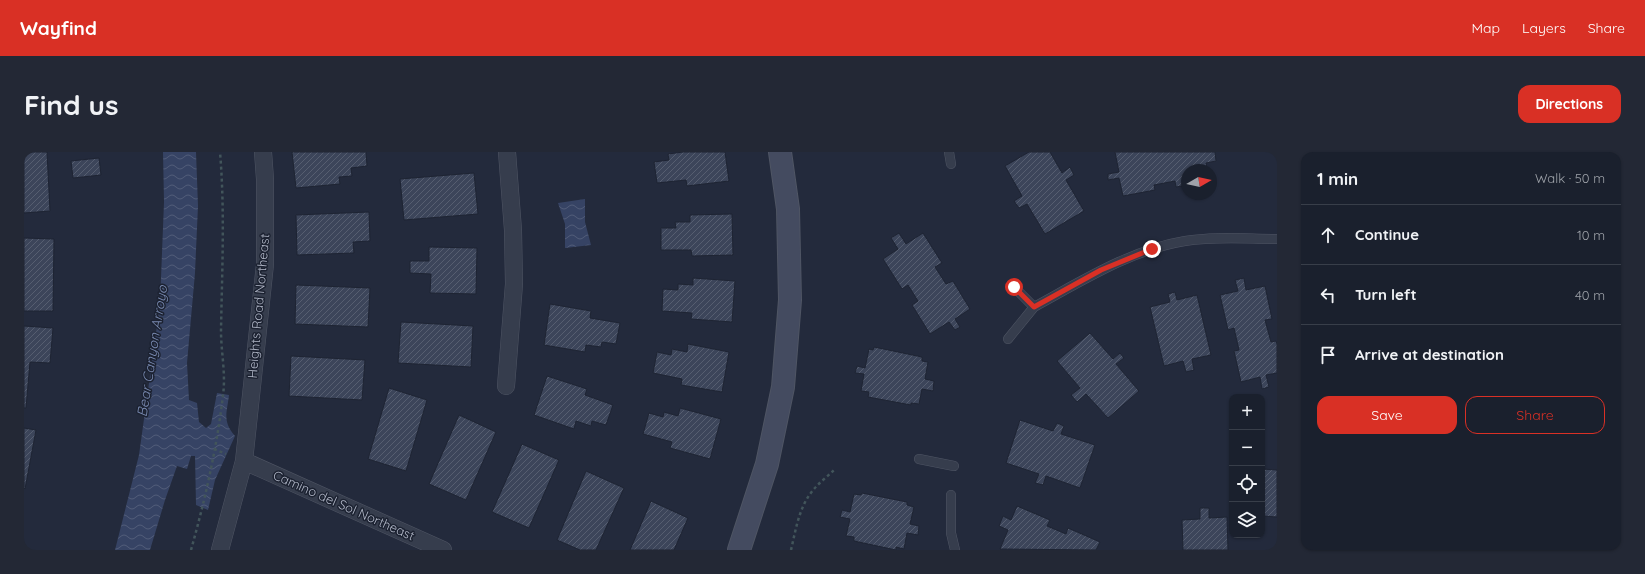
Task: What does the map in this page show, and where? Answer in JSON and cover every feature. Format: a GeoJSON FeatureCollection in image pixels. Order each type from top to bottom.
{"type":"FeatureCollection","features":[{"type":"Feature","properties":{"kind":"street","name":"Heights Road Northeast"},"geometry":{"type":"LineString","coordinates":[[220,550],[244,461],[265,264],[265,179],[263,152]]}},
{"type":"Feature","properties":{"kind":"street"},"geometry":{"type":"LineString","coordinates":[[506,386],[514,284],[513,230],[507,152]]}},
{"type":"Feature","properties":{"kind":"street"},"geometry":{"type":"LineString","coordinates":[[739,550],[767,464],[783,387],[790,300],[788,209],[780,152]]}},
{"type":"Feature","properties":{"kind":"street","name":"Camino del Sol Northeast"},"geometry":{"type":"LineString","coordinates":[[244,461],[421,546],[443,550]]}},
{"type":"Feature","properties":{"kind":"lane"},"geometry":{"type":"LineString","coordinates":[[948,152],[951,164]]}},
{"type":"Feature","properties":{"kind":"lane"},"geometry":{"type":"LineString","coordinates":[[1008,339],[1034,307],[1101,270],[1152,249],[1185,241],[1216,239],[1277,239]]}},
{"type":"Feature","properties":{"kind":"lane"},"geometry":{"type":"LineString","coordinates":[[1014,287],[1034,307]]}},
{"type":"Feature","properties":{"kind":"lane"},"geometry":{"type":"LineString","coordinates":[[919,459],[954,466]]}},
{"type":"Feature","properties":{"kind":"lane"},"geometry":{"type":"LineString","coordinates":[[951,495],[951,533],[955,550]]}},
{"type":"Feature","properties":{"kind":"path"},"geometry":{"type":"LineString","coordinates":[[191,550],[202,508],[223,394],[221,332],[223,283],[223,185],[220,152]]}},
{"type":"Feature","properties":{"kind":"path"},"geometry":{"type":"LineString","coordinates":[[214,449],[227,454]]}},
{"type":"Feature","properties":{"kind":"path"},"geometry":{"type":"LineString","coordinates":[[791,550],[800,513],[805,501],[814,489],[834,470]]}},
{"type":"Feature","properties":{"kind":"water"},"geometry":{"type":"Polygon","coordinates":[[[163,152],[196,152],[198,206],[195,273],[187,363],[189,400],[197,403],[199,422],[206,428],[211,424],[217,393],[229,395],[226,417],[228,426],[235,436],[215,480],[208,510],[196,505],[195,456],[191,456],[187,469],[177,466],[150,550],[115,550],[139,455],[160,304],[164,202],[163,152]]]}},
{"type":"Feature","properties":{"kind":"water"},"geometry":{"type":"Polygon","coordinates":[[[585,199],[585,222],[591,245],[565,248],[565,224],[558,203],[585,199]]]}},
{"type":"Feature","properties":{"kind":"building"},"geometry":{"type":"Polygon","coordinates":[[[24,152],[47,152],[50,211],[24,213],[24,152]]]}},
{"type":"Feature","properties":{"kind":"building"},"geometry":{"type":"Polygon","coordinates":[[[292,152],[366,152],[367,166],[351,168],[352,176],[339,177],[340,184],[296,188],[292,152]]]}},
{"type":"Feature","properties":{"kind":"building"},"geometry":{"type":"Polygon","coordinates":[[[683,152],[725,152],[729,181],[687,186],[686,180],[657,183],[654,162],[669,160],[668,154],[683,152]]]}},
{"type":"Feature","properties":{"kind":"building"},"geometry":{"type":"Polygon","coordinates":[[[1029,152],[1050,152],[1062,173],[1070,167],[1074,175],[1066,180],[1084,211],[1045,234],[1027,204],[1019,208],[1014,201],[1022,196],[1005,166],[1029,152]]]}},
{"type":"Feature","properties":{"kind":"building"},"geometry":{"type":"Polygon","coordinates":[[[1115,152],[1215,152],[1216,161],[1206,164],[1181,164],[1181,186],[1176,187],[1175,181],[1154,185],[1155,190],[1123,196],[1119,178],[1108,180],[1108,174],[1119,172],[1115,152]]]}},
{"type":"Feature","properties":{"kind":"building"},"geometry":{"type":"Polygon","coordinates":[[[99,158],[101,175],[73,178],[71,161],[99,158]]]}},
{"type":"Feature","properties":{"kind":"building"},"geometry":{"type":"Polygon","coordinates":[[[474,173],[478,214],[404,220],[400,179],[474,173]]]}},
{"type":"Feature","properties":{"kind":"building"},"geometry":{"type":"Polygon","coordinates":[[[369,212],[370,241],[353,242],[354,253],[297,255],[296,215],[369,212]]]}},
{"type":"Feature","properties":{"kind":"building"},"geometry":{"type":"Polygon","coordinates":[[[732,214],[733,255],[692,256],[691,250],[661,250],[661,228],[676,228],[675,222],[690,222],[690,215],[732,214]]]}},
{"type":"Feature","properties":{"kind":"building"},"geometry":{"type":"Polygon","coordinates":[[[899,233],[906,244],[923,233],[942,263],[935,267],[946,284],[953,281],[970,309],[955,319],[960,327],[955,330],[949,322],[930,334],[912,305],[918,301],[908,285],[902,289],[883,259],[898,249],[891,238],[899,233]]]}},
{"type":"Feature","properties":{"kind":"building"},"geometry":{"type":"Polygon","coordinates":[[[24,238],[54,239],[53,311],[24,311],[24,238]]]}},
{"type":"Feature","properties":{"kind":"building"},"geometry":{"type":"Polygon","coordinates":[[[429,247],[477,248],[476,294],[430,293],[431,274],[410,273],[410,261],[429,261],[429,247]]]}},
{"type":"Feature","properties":{"kind":"building"},"geometry":{"type":"Polygon","coordinates":[[[693,278],[735,281],[732,322],[691,319],[692,313],[662,311],[663,289],[678,290],[678,284],[693,285],[693,278]]]}},
{"type":"Feature","properties":{"kind":"building"},"geometry":{"type":"Polygon","coordinates":[[[1244,278],[1246,290],[1265,286],[1272,319],[1265,320],[1271,342],[1276,341],[1277,344],[1277,373],[1266,375],[1269,387],[1262,389],[1260,377],[1241,382],[1234,351],[1239,350],[1234,328],[1228,330],[1220,295],[1238,291],[1235,280],[1244,278]]]}},
{"type":"Feature","properties":{"kind":"building"},"geometry":{"type":"Polygon","coordinates":[[[296,285],[370,288],[368,327],[295,324],[296,285]]]}},
{"type":"Feature","properties":{"kind":"building"},"geometry":{"type":"Polygon","coordinates":[[[1175,292],[1177,300],[1197,295],[1211,355],[1192,359],[1194,370],[1186,372],[1183,361],[1164,366],[1150,307],[1170,302],[1168,294],[1175,292]]]}},
{"type":"Feature","properties":{"kind":"building"},"geometry":{"type":"Polygon","coordinates":[[[550,304],[591,311],[590,318],[620,323],[616,344],[602,342],[601,347],[586,345],[585,352],[544,345],[550,304]]]}},
{"type":"Feature","properties":{"kind":"building"},"geometry":{"type":"Polygon","coordinates":[[[401,322],[473,326],[471,367],[398,363],[401,322]]]}},
{"type":"Feature","properties":{"kind":"building"},"geometry":{"type":"Polygon","coordinates":[[[24,326],[53,328],[50,363],[30,362],[26,408],[24,408],[24,326]]]}},
{"type":"Feature","properties":{"kind":"building"},"geometry":{"type":"Polygon","coordinates":[[[1090,333],[1113,359],[1120,353],[1124,358],[1116,364],[1139,391],[1108,418],[1086,394],[1077,402],[1071,395],[1080,388],[1057,361],[1090,333]]]}},
{"type":"Feature","properties":{"kind":"building"},"geometry":{"type":"Polygon","coordinates":[[[688,344],[729,352],[722,392],[681,385],[682,379],[653,373],[657,352],[671,355],[672,349],[687,352],[688,344]]]}},
{"type":"Feature","properties":{"kind":"building"},"geometry":{"type":"Polygon","coordinates":[[[874,347],[922,357],[922,361],[928,362],[925,379],[934,381],[933,391],[922,389],[919,404],[911,403],[911,405],[868,397],[869,392],[861,391],[864,374],[855,373],[857,366],[865,368],[869,349],[873,350],[874,347]]]}},
{"type":"Feature","properties":{"kind":"building"},"geometry":{"type":"Polygon","coordinates":[[[291,356],[365,360],[362,400],[289,396],[291,356]]]}},
{"type":"Feature","properties":{"kind":"building"},"geometry":{"type":"Polygon","coordinates":[[[547,376],[587,389],[585,395],[613,405],[606,425],[592,421],[591,426],[576,421],[574,429],[534,415],[547,376]]]}},
{"type":"Feature","properties":{"kind":"building"},"geometry":{"type":"Polygon","coordinates":[[[389,388],[427,400],[406,471],[368,459],[389,388]]]}},
{"type":"Feature","properties":{"kind":"building"},"geometry":{"type":"Polygon","coordinates":[[[680,408],[721,419],[710,459],[670,448],[672,442],[643,434],[649,413],[663,417],[664,412],[678,416],[680,408]]]}},
{"type":"Feature","properties":{"kind":"building"},"geometry":{"type":"Polygon","coordinates":[[[459,415],[496,432],[466,500],[429,484],[459,415]]]}},
{"type":"Feature","properties":{"kind":"building"},"geometry":{"type":"Polygon","coordinates":[[[1020,420],[1053,431],[1057,423],[1064,426],[1061,434],[1095,445],[1080,488],[1046,476],[1043,485],[1035,483],[1039,474],[1006,463],[1020,420]]]}},
{"type":"Feature","properties":{"kind":"building"},"geometry":{"type":"Polygon","coordinates":[[[24,428],[36,430],[25,489],[24,488],[24,428]]]}},
{"type":"Feature","properties":{"kind":"building"},"geometry":{"type":"Polygon","coordinates":[[[522,444],[559,460],[529,528],[492,512],[522,444]]]}},
{"type":"Feature","properties":{"kind":"building"},"geometry":{"type":"Polygon","coordinates":[[[1265,469],[1277,470],[1277,517],[1265,516],[1265,469]]]}},
{"type":"Feature","properties":{"kind":"building"},"geometry":{"type":"Polygon","coordinates":[[[586,471],[624,488],[596,550],[580,550],[557,540],[586,471]]]}},
{"type":"Feature","properties":{"kind":"building"},"geometry":{"type":"Polygon","coordinates":[[[862,493],[907,502],[907,505],[914,507],[910,524],[919,526],[918,535],[907,533],[904,549],[896,547],[896,550],[854,541],[854,537],[846,536],[850,519],[840,517],[842,510],[850,512],[854,494],[861,495],[862,493]]]}},
{"type":"Feature","properties":{"kind":"building"},"geometry":{"type":"Polygon","coordinates":[[[651,501],[688,518],[674,550],[630,550],[651,501]]]}},
{"type":"Feature","properties":{"kind":"building"},"geometry":{"type":"Polygon","coordinates":[[[1017,506],[1050,520],[1047,526],[1066,534],[1068,528],[1100,542],[1096,550],[1000,549],[1008,530],[999,526],[1003,516],[1011,520],[1017,506]]]}},
{"type":"Feature","properties":{"kind":"building"},"geometry":{"type":"Polygon","coordinates":[[[1200,508],[1209,508],[1209,518],[1227,517],[1228,550],[1183,550],[1182,520],[1200,519],[1200,508]]]}},
{"type":"Feature","properties":{"kind":"route"},"geometry":{"type":"LineString","coordinates":[[1014,287],[1034,307],[1101,270],[1152,249]]}},
{"type":"Feature","properties":{"kind":"water label","name":"Bear Canyon Arroyo"},"geometry":{"type":"Point","coordinates":[152,351]}}]}
